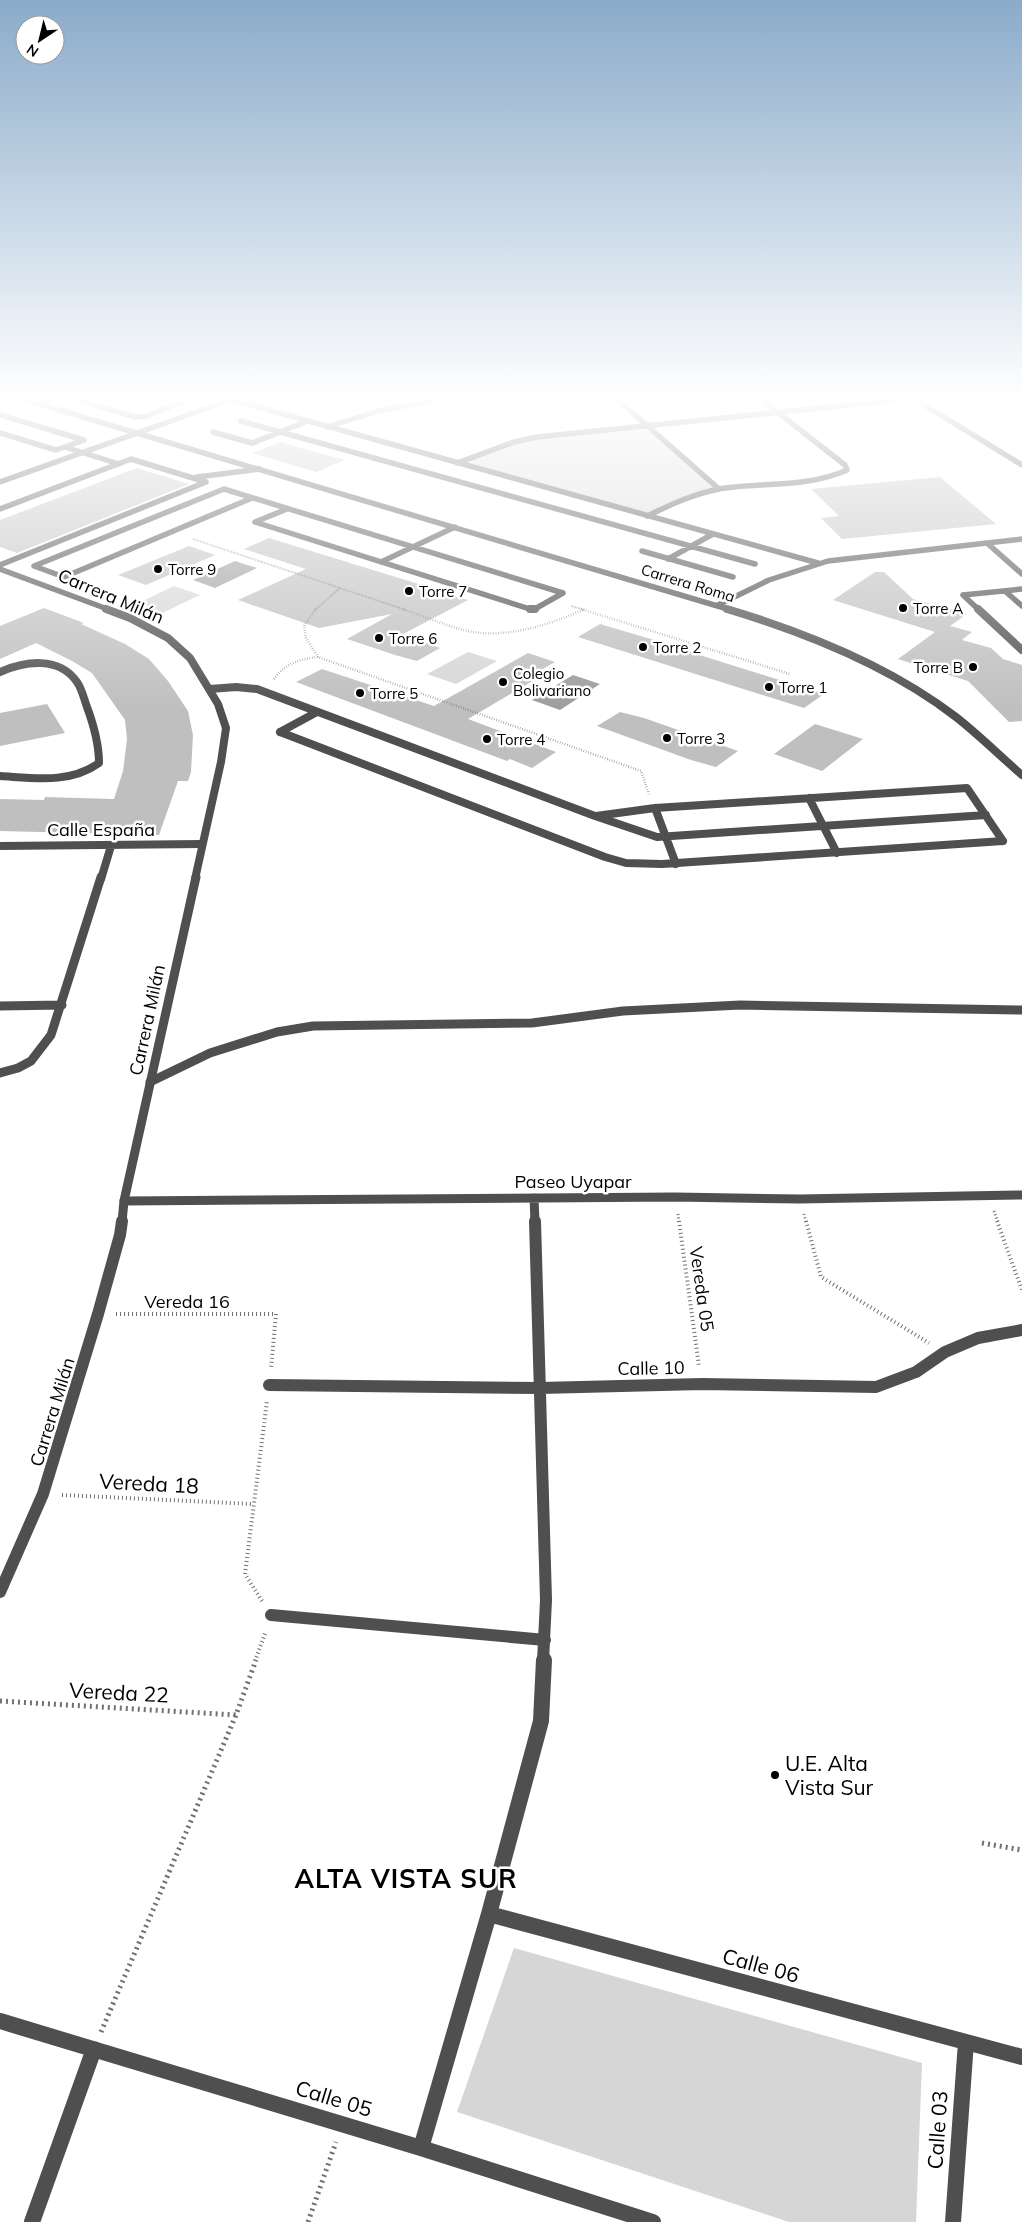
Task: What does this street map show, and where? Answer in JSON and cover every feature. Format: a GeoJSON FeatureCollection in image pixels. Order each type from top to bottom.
{"type":"FeatureCollection","features":[{"type":"Feature","properties":{"kind":"street"},"geometry":{"type":"LineString","coordinates":[[0,565],[152,504]]}},
{"type":"Feature","properties":{"kind":"street"},"geometry":{"type":"LineString","coordinates":[[188,504],[34,566],[64,577],[238,504]]}},
{"type":"Feature","properties":{"kind":"street"},"geometry":{"type":"LineString","coordinates":[[272,504],[287,508],[412,547],[563,593],[533,610],[255,522],[287,508]]}},
{"type":"Feature","properties":{"kind":"street","name":"Carrera Roma"},"geometry":{"type":"LineString","coordinates":[[377,504],[718,605],[767,621],[832,647],[898,680],[956,717],[1022,775]]}},
{"type":"Feature","properties":{"kind":"street"},"geometry":{"type":"LineString","coordinates":[[538,504],[755,564]]}},
{"type":"Feature","properties":{"kind":"street"},"geometry":{"type":"LineString","coordinates":[[603,504],[818,563]]}},
{"type":"Feature","properties":{"kind":"street"},"geometry":{"type":"LineString","coordinates":[[647,516],[672,504]]}},
{"type":"Feature","properties":{"kind":"street"},"geometry":{"type":"LineString","coordinates":[[381,562],[455,527]]}},
{"type":"Feature","properties":{"kind":"street"},"geometry":{"type":"LineString","coordinates":[[668,559],[713,534]]}},
{"type":"Feature","properties":{"kind":"street"},"geometry":{"type":"LineString","coordinates":[[718,605],[769,580],[818,563],[1022,540]]}},
{"type":"Feature","properties":{"kind":"street"},"geometry":{"type":"LineString","coordinates":[[987,543],[1022,574]]}},
{"type":"Feature","properties":{"kind":"street"},"geometry":{"type":"LineString","coordinates":[[642,552],[733,577]]}},
{"type":"Feature","properties":{"kind":"street"},"geometry":{"type":"LineString","coordinates":[[0,557],[10,561]]}},
{"type":"Feature","properties":{"kind":"street","name":"Carrera Milán"},"geometry":{"type":"LineString","coordinates":[[0,569],[130,618],[168,638],[190,658],[218,704],[226,728],[221,762],[124,1202],[120,1235],[43,1494],[0,1592]]}},
{"type":"Feature","properties":{"kind":"street"},"geometry":{"type":"LineString","coordinates":[[1022,589],[963,595],[1022,650]]}},
{"type":"Feature","properties":{"kind":"street"},"geometry":{"type":"LineString","coordinates":[[1005,591],[1022,606]]}},
{"type":"Feature","properties":{"kind":"street"},"geometry":{"type":"LineString","coordinates":[[0,672],[12,666],[37,662],[62,667],[70,674],[78,683],[98,737],[99,762],[89,770],[65,776],[0,776]]}},
{"type":"Feature","properties":{"kind":"street"},"geometry":{"type":"LineString","coordinates":[[210,690],[243,687],[266,692],[645,834],[666,836],[986,815]]}},
{"type":"Feature","properties":{"kind":"street"},"geometry":{"type":"LineString","coordinates":[[317,712],[280,732],[616,861],[637,864],[676,864],[1003,841],[967,788],[655,808],[595,816]]}},
{"type":"Feature","properties":{"kind":"street"},"geometry":{"type":"LineString","coordinates":[[809,798],[837,853]]}},
{"type":"Feature","properties":{"kind":"street"},"geometry":{"type":"LineString","coordinates":[[655,808],[676,864]]}},
{"type":"Feature","properties":{"kind":"street","name":"Calle España"},"geometry":{"type":"LineString","coordinates":[[0,846],[202,844]]}},
{"type":"Feature","properties":{"kind":"street"},"geometry":{"type":"LineString","coordinates":[[0,1073],[24,1065],[40,1054],[51,1035],[111,846]]}},
{"type":"Feature","properties":{"kind":"street"},"geometry":{"type":"LineString","coordinates":[[0,1006],[62,1005]]}},
{"type":"Feature","properties":{"kind":"street"},"geometry":{"type":"LineString","coordinates":[[150,1082],[210,1053],[277,1032],[313,1026],[532,1023],[623,1011],[740,1006],[1022,1010]]}},
{"type":"Feature","properties":{"kind":"street","name":"Paseo Uyapar"},"geometry":{"type":"LineString","coordinates":[[124,1202],[675,1197],[800,1199],[1022,1195]]}},
{"type":"Feature","properties":{"kind":"street"},"geometry":{"type":"LineString","coordinates":[[421,2148],[490,1914],[541,1722],[546,1600],[534,1198]]}},
{"type":"Feature","properties":{"kind":"street","name":"Calle 10"},"geometry":{"type":"LineString","coordinates":[[269,1385],[540,1388],[702,1384],[876,1387],[916,1372],[944,1352],[978,1338],[1022,1330]]}},
{"type":"Feature","properties":{"kind":"street"},"geometry":{"type":"LineString","coordinates":[[271,1615],[545,1640]]}},
{"type":"Feature","properties":{"kind":"street","name":"Calle 06"},"geometry":{"type":"LineString","coordinates":[[490,1914],[1022,2057]]}},
{"type":"Feature","properties":{"kind":"street","name":"Calle 05"},"geometry":{"type":"LineString","coordinates":[[0,2021],[421,2148],[653,2222]]}},
{"type":"Feature","properties":{"kind":"street","name":"Calle 03"},"geometry":{"type":"LineString","coordinates":[[953,2222],[966,2042]]}},
{"type":"Feature","properties":{"kind":"street"},"geometry":{"type":"LineString","coordinates":[[32,2222],[94,2049]]}},
{"type":"Feature","properties":{"kind":"path"},"geometry":{"type":"LineString","coordinates":[[171,532],[468,631],[533,629],[584,610]]}},
{"type":"Feature","properties":{"kind":"path"},"geometry":{"type":"LineString","coordinates":[[318,656],[306,638],[304,626],[314,611],[340,588]]}},
{"type":"Feature","properties":{"kind":"path"},"geometry":{"type":"LineString","coordinates":[[551,600],[790,674]]}},
{"type":"Feature","properties":{"kind":"path"},"geometry":{"type":"LineString","coordinates":[[266,692],[279,671],[299,660],[318,656],[641,771],[655,808]]}},
{"type":"Feature","properties":{"kind":"path"},"geometry":{"type":"LineString","coordinates":[[988,1195],[1022,1290]]}},
{"type":"Feature","properties":{"kind":"path","name":"Vereda 05"},"geometry":{"type":"LineString","coordinates":[[675,1197],[702,1384]]}},
{"type":"Feature","properties":{"kind":"path"},"geometry":{"type":"LineString","coordinates":[[800,1199],[822,1277],[944,1352]]}},
{"type":"Feature","properties":{"kind":"path","name":"Vereda 16"},"geometry":{"type":"LineString","coordinates":[[98,1314],[276,1314],[269,1385]]}},
{"type":"Feature","properties":{"kind":"path"},"geometry":{"type":"LineString","coordinates":[[94,2049],[236,1715],[271,1615],[245,1574],[269,1385]]}},
{"type":"Feature","properties":{"kind":"path","name":"Vereda 18"},"geometry":{"type":"LineString","coordinates":[[43,1494],[253,1504]]}},
{"type":"Feature","properties":{"kind":"path","name":"Vereda 22"},"geometry":{"type":"LineString","coordinates":[[0,1701],[236,1715]]}},
{"type":"Feature","properties":{"kind":"path"},"geometry":{"type":"LineString","coordinates":[[982,1842],[1022,1850]]}},
{"type":"Feature","properties":{"kind":"path"},"geometry":{"type":"LineString","coordinates":[[308,2222],[342,2124]]}},
{"type":"Feature","properties":{"kind":"shaded area"},"geometry":{"type":"Polygon","coordinates":[[[609,504],[673,504],[646,514],[609,504]]]}},
{"type":"Feature","properties":{"kind":"shaded area"},"geometry":{"type":"Polygon","coordinates":[[[235,561],[257,568],[215,588],[193,580],[235,561]]]}},
{"type":"Feature","properties":{"kind":"shaded area"},"geometry":{"type":"Polygon","coordinates":[[[174,586],[200,595],[156,616],[130,607],[174,586]]]}},
{"type":"Feature","properties":{"kind":"shaded area"},"geometry":{"type":"Polygon","coordinates":[[[468,652],[497,661],[456,684],[427,674],[468,652]]]}},
{"type":"Feature","properties":{"kind":"shaded area"},"geometry":{"type":"Polygon","coordinates":[[[573,675],[600,684],[560,710],[532,700],[573,675]]]}},
{"type":"Feature","properties":{"kind":"shaded area"},"geometry":{"type":"Polygon","coordinates":[[[514,1948],[922,2063],[916,2222],[789,2222],[457,2112],[514,1948]]]}},
{"type":"Feature","properties":{"kind":"building"},"geometry":{"type":"Polygon","coordinates":[[[43,504],[140,504],[17,553],[0,547],[0,520],[43,504]]]}},
{"type":"Feature","properties":{"kind":"building"},"geometry":{"type":"Polygon","coordinates":[[[826,504],[972,504],[996,524],[842,539],[821,518],[839,516],[826,504]]]}},
{"type":"Feature","properties":{"kind":"building"},"geometry":{"type":"Polygon","coordinates":[[[269,538],[468,600],[403,634],[440,648],[417,661],[395,655],[347,639],[392,614],[319,628],[238,600],[306,569],[244,549],[269,538]]]}},
{"type":"Feature","properties":{"kind":"building","name":"Torre 9"},"geometry":{"type":"Polygon","coordinates":[[[189,546],[215,555],[146,585],[118,575],[189,546]]]}},
{"type":"Feature","properties":{"kind":"building"},"geometry":{"type":"Polygon","coordinates":[[[875,572],[884,572],[913,599],[967,614],[950,626],[972,632],[962,640],[991,648],[1003,659],[1022,665],[1022,721],[1009,722],[968,681],[898,659],[935,632],[833,600],[875,572]]]}},
{"type":"Feature","properties":{"kind":"building"},"geometry":{"type":"Polygon","coordinates":[[[44,608],[84,623],[81,624],[125,644],[149,659],[168,681],[188,711],[193,735],[191,772],[188,781],[178,781],[159,835],[0,831],[0,799],[44,800],[45,797],[114,799],[123,771],[127,739],[125,720],[92,673],[36,643],[0,659],[0,626],[44,608]]]}},
{"type":"Feature","properties":{"kind":"building"},"geometry":{"type":"Polygon","coordinates":[[[600,624],[824,694],[804,708],[578,637],[600,624]]]}},
{"type":"Feature","properties":{"kind":"building"},"geometry":{"type":"Polygon","coordinates":[[[528,653],[555,662],[539,671],[546,673],[468,719],[556,752],[532,768],[510,759],[507,761],[296,682],[322,669],[434,706],[528,653]]]}},
{"type":"Feature","properties":{"kind":"building"},"geometry":{"type":"Polygon","coordinates":[[[47,704],[65,733],[0,746],[0,713],[47,704]]]}},
{"type":"Feature","properties":{"kind":"building","name":"Torre 3"},"geometry":{"type":"Polygon","coordinates":[[[620,712],[644,718],[738,751],[716,767],[691,760],[597,726],[620,712]]]}},
{"type":"Feature","properties":{"kind":"building"},"geometry":{"type":"Polygon","coordinates":[[[815,724],[863,739],[822,771],[774,754],[815,724]]]}},
{"type":"Feature","properties":{"kind":"place","name":"Torre 9"},"geometry":{"type":"Point","coordinates":[158,569]}},
{"type":"Feature","properties":{"kind":"place","name":"Torre 7"},"geometry":{"type":"Point","coordinates":[409,591]}},
{"type":"Feature","properties":{"kind":"place","name":"Torre A"},"geometry":{"type":"Point","coordinates":[903,608]}},
{"type":"Feature","properties":{"kind":"place","name":"Torre 6"},"geometry":{"type":"Point","coordinates":[379,638]}},
{"type":"Feature","properties":{"kind":"place","name":"Torre 2"},"geometry":{"type":"Point","coordinates":[643,647]}},
{"type":"Feature","properties":{"kind":"place","name":"Torre B"},"geometry":{"type":"Point","coordinates":[973,667]}},
{"type":"Feature","properties":{"kind":"place","name":"Colegio Bolivariano"},"geometry":{"type":"Point","coordinates":[503,682]}},
{"type":"Feature","properties":{"kind":"place","name":"Torre 1"},"geometry":{"type":"Point","coordinates":[769,687]}},
{"type":"Feature","properties":{"kind":"place","name":"Torre 5"},"geometry":{"type":"Point","coordinates":[360,693]}},
{"type":"Feature","properties":{"kind":"place","name":"Torre 3"},"geometry":{"type":"Point","coordinates":[667,738]}},
{"type":"Feature","properties":{"kind":"place","name":"Torre 4"},"geometry":{"type":"Point","coordinates":[487,739]}},
{"type":"Feature","properties":{"kind":"place","name":"U.E. Alta Vista Sur"},"geometry":{"type":"Point","coordinates":[775,1775]}},
{"type":"Feature","properties":{"kind":"district","name":"ALTA VISTA SUR"},"geometry":{"type":"Point","coordinates":[406,1878]}}]}
